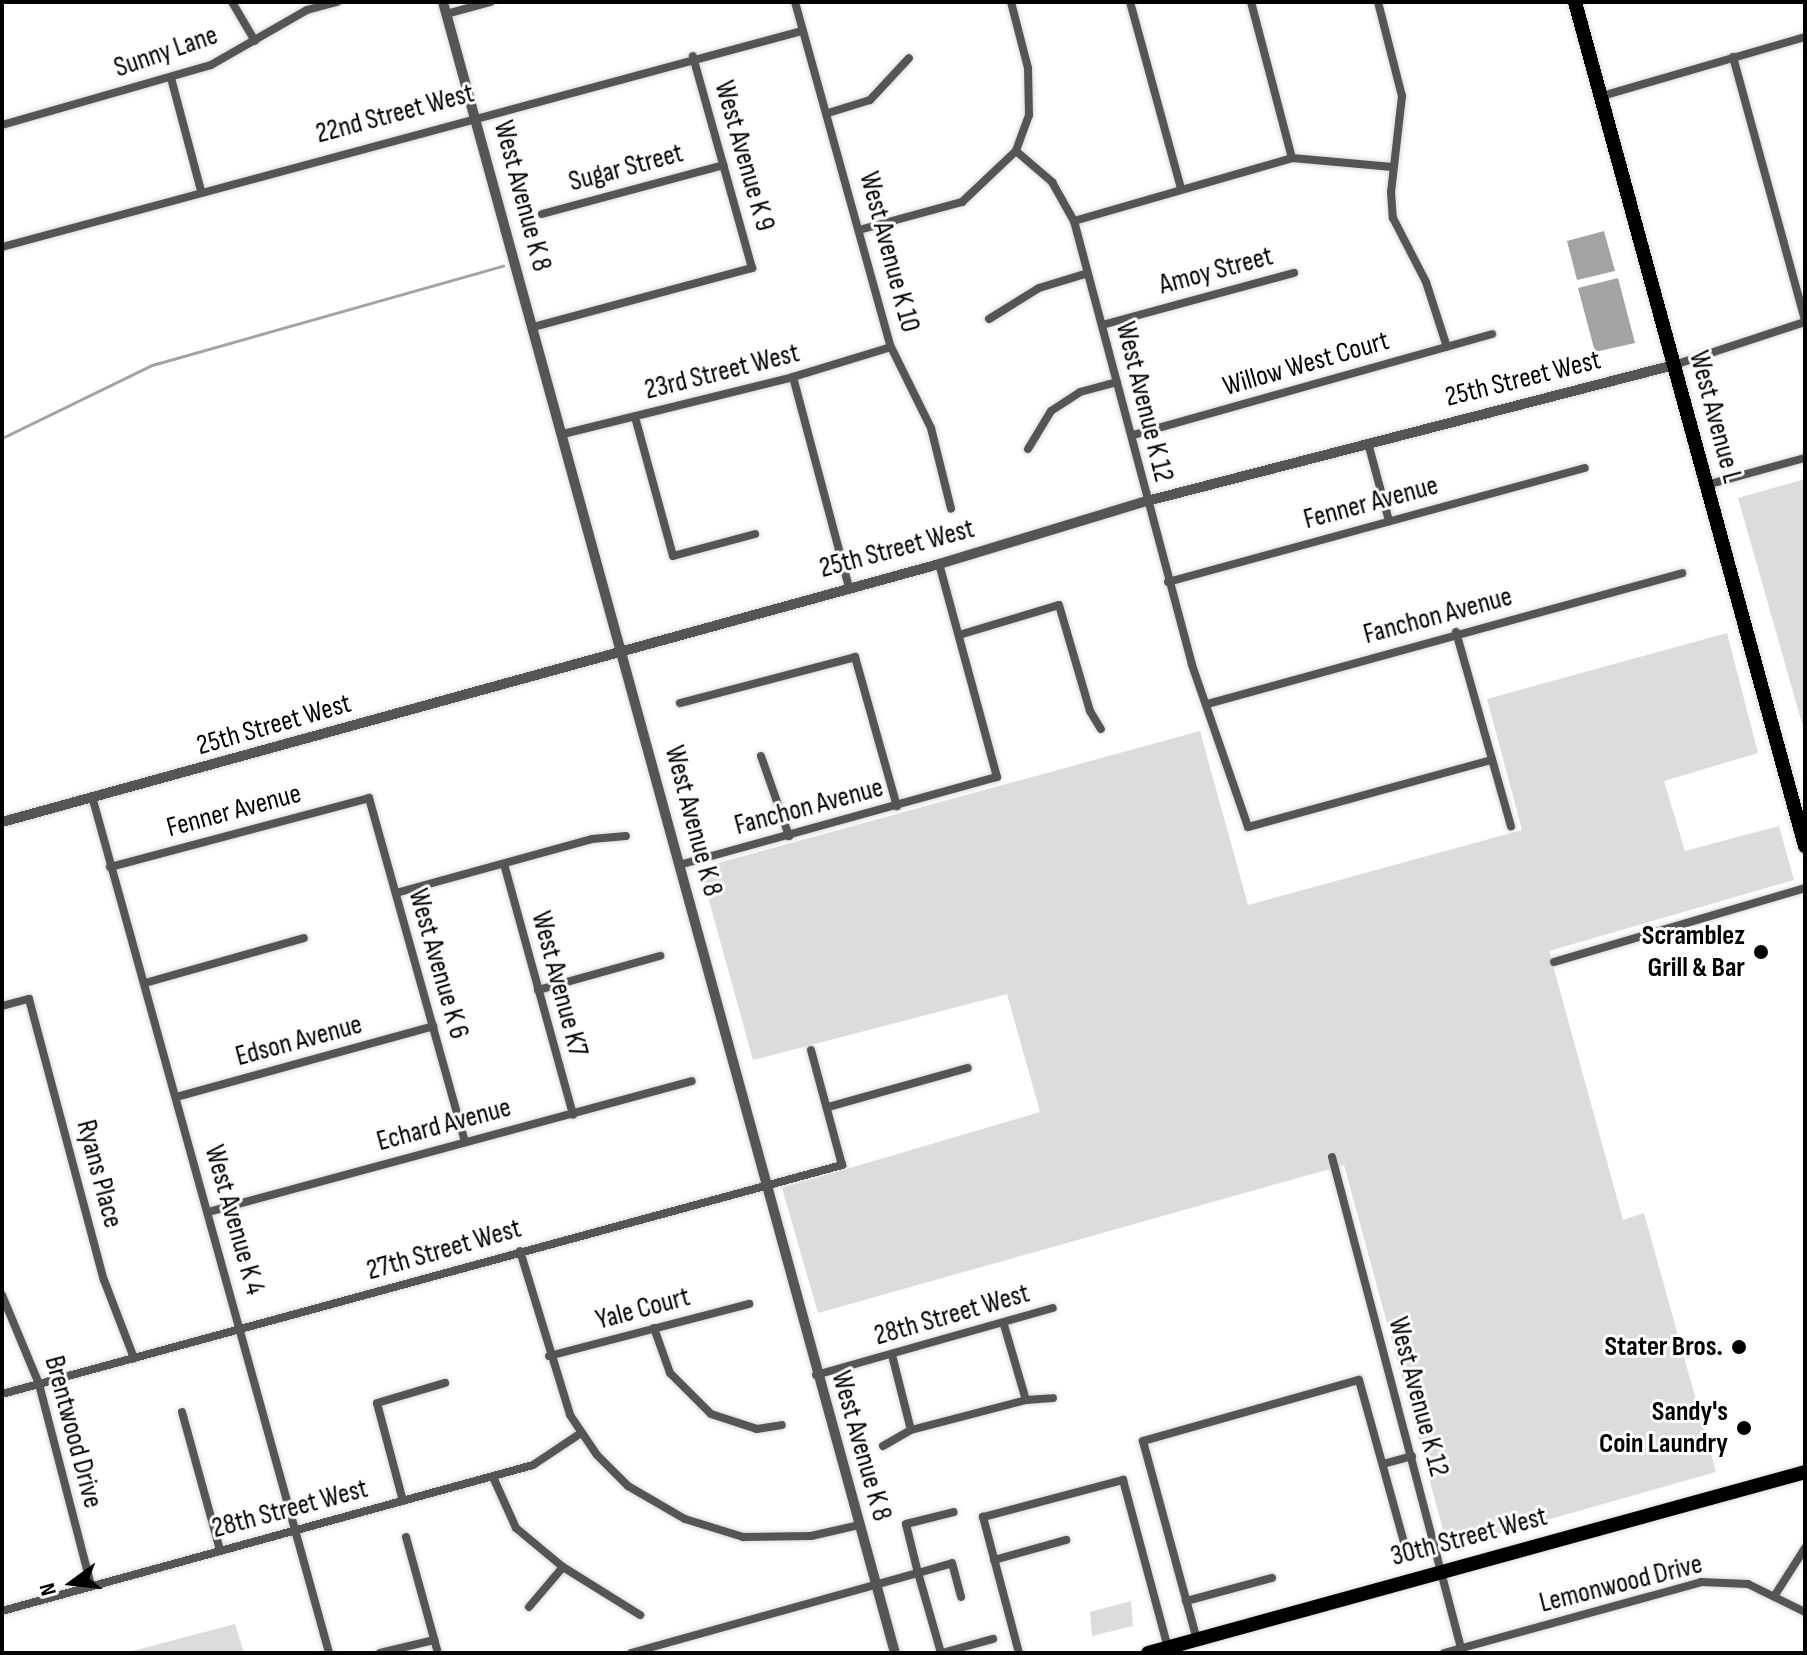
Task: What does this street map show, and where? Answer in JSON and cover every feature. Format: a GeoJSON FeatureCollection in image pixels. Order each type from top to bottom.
{"type":"FeatureCollection","features":[{"type":"Feature","properties":{"kind":"main road","name":"West Avenue L"},"geometry":{"type":"LineString","coordinates":[[1575,2],[1805,846]]}},
{"type":"Feature","properties":{"kind":"main road","name":"30th Street West"},"geometry":{"type":"LineString","coordinates":[[1148,1653],[1805,1472]]}},
{"type":"Feature","properties":{"kind":"street"},"geometry":{"type":"LineString","coordinates":[[232,2],[255,41]]}},
{"type":"Feature","properties":{"kind":"street","name":"Sunny Lane"},"geometry":{"type":"LineString","coordinates":[[2,125],[171,78],[255,41],[307,10],[337,2]]}},
{"type":"Feature","properties":{"kind":"street","name":"West Avenue K 8"},"geometry":{"type":"LineString","coordinates":[[443,2],[623,651],[762,1184],[895,1653]]}},
{"type":"Feature","properties":{"kind":"street"},"geometry":{"type":"LineString","coordinates":[[446,14],[490,2]]}},
{"type":"Feature","properties":{"kind":"street","name":"West Avenue K 10"},"geometry":{"type":"LineString","coordinates":[[795,2],[891,347],[931,428],[951,509]]}},
{"type":"Feature","properties":{"kind":"street"},"geometry":{"type":"LineString","coordinates":[[859,230],[962,202],[1016,151],[1029,115],[1028,68],[1011,2]]}},
{"type":"Feature","properties":{"kind":"street"},"geometry":{"type":"LineString","coordinates":[[1130,2],[1181,189]]}},
{"type":"Feature","properties":{"kind":"street"},"geometry":{"type":"LineString","coordinates":[[1251,2],[1292,158]]}},
{"type":"Feature","properties":{"kind":"street"},"geometry":{"type":"LineString","coordinates":[[1378,2],[1402,96],[1393,167],[1393,218],[1426,282],[1447,347]]}},
{"type":"Feature","properties":{"kind":"street","name":"22nd Street West"},"geometry":{"type":"LineString","coordinates":[[2,247],[693,56],[802,31]]}},
{"type":"Feature","properties":{"kind":"street"},"geometry":{"type":"LineString","coordinates":[[1602,96],[1805,37]]}},
{"type":"Feature","properties":{"kind":"street","name":"West Avenue K 9"},"geometry":{"type":"LineString","coordinates":[[533,327],[752,268],[693,56]]}},
{"type":"Feature","properties":{"kind":"street"},"geometry":{"type":"LineString","coordinates":[[1733,57],[1805,321]]}},
{"type":"Feature","properties":{"kind":"street"},"geometry":{"type":"LineString","coordinates":[[828,113],[870,100],[909,58]]}},
{"type":"Feature","properties":{"kind":"street"},"geometry":{"type":"LineString","coordinates":[[171,78],[201,191]]}},
{"type":"Feature","properties":{"kind":"street","name":"West Avenue K 12"},"geometry":{"type":"LineString","coordinates":[[1016,151],[1052,182],[1074,221],[1133,435],[1168,582],[1248,827],[1492,760]]}},
{"type":"Feature","properties":{"kind":"street"},"geometry":{"type":"LineString","coordinates":[[1074,221],[1292,158],[1393,167]]}},
{"type":"Feature","properties":{"kind":"street","name":"Sugar Street"},"geometry":{"type":"LineString","coordinates":[[542,214],[723,165]]}},
{"type":"Feature","properties":{"kind":"street"},"geometry":{"type":"LineString","coordinates":[[989,319],[1039,288],[1088,273]]}},
{"type":"Feature","properties":{"kind":"street","name":"Amoy Street"},"geometry":{"type":"LineString","coordinates":[[1102,325],[1294,273]]}},
{"type":"Feature","properties":{"kind":"street","name":"25th Street West"},"geometry":{"type":"LineString","coordinates":[[2,822],[93,800],[939,564],[1147,501],[1674,365],[1805,321]]}},
{"type":"Feature","properties":{"kind":"street","name":"Willow West Court"},"geometry":{"type":"LineString","coordinates":[[1133,435],[1492,334]]}},
{"type":"Feature","properties":{"kind":"street","name":"23rd Street West"},"geometry":{"type":"LineString","coordinates":[[563,434],[793,377],[891,347]]}},
{"type":"Feature","properties":{"kind":"street"},"geometry":{"type":"LineString","coordinates":[[793,377],[849,587]]}},
{"type":"Feature","properties":{"kind":"street"},"geometry":{"type":"LineString","coordinates":[[1028,449],[1051,411],[1080,392],[1117,382]]}},
{"type":"Feature","properties":{"kind":"street"},"geometry":{"type":"LineString","coordinates":[[635,417],[673,556],[755,534]]}},
{"type":"Feature","properties":{"kind":"street"},"geometry":{"type":"LineString","coordinates":[[1368,443],[1389,521]]}},
{"type":"Feature","properties":{"kind":"street"},"geometry":{"type":"LineString","coordinates":[[1706,485],[1805,458]]}},
{"type":"Feature","properties":{"kind":"street","name":"Fenner Avenue"},"geometry":{"type":"LineString","coordinates":[[1168,582],[1585,468]]}},
{"type":"Feature","properties":{"kind":"street"},"geometry":{"type":"LineString","coordinates":[[939,564],[959,635],[1059,605],[1090,711],[1101,729]]}},
{"type":"Feature","properties":{"kind":"street","name":"Fanchon Avenue"},"geometry":{"type":"LineString","coordinates":[[1207,704],[1456,632],[1682,573]]}},
{"type":"Feature","properties":{"kind":"street"},"geometry":{"type":"LineString","coordinates":[[1456,632],[1511,826]]}},
{"type":"Feature","properties":{"kind":"street","name":"Fanchon Avenue"},"geometry":{"type":"LineString","coordinates":[[679,865],[997,777],[959,635]]}},
{"type":"Feature","properties":{"kind":"street"},"geometry":{"type":"LineString","coordinates":[[680,703],[855,657],[897,806]]}},
{"type":"Feature","properties":{"kind":"street"},"geometry":{"type":"LineString","coordinates":[[761,756],[789,836]]}},
{"type":"Feature","properties":{"kind":"street","name":"Fenner Avenue"},"geometry":{"type":"LineString","coordinates":[[110,867],[369,798]]}},
{"type":"Feature","properties":{"kind":"street","name":"West Avenue K 6"},"geometry":{"type":"LineString","coordinates":[[369,798],[465,1141]]}},
{"type":"Feature","properties":{"kind":"street","name":"West Avenue K 4"},"geometry":{"type":"LineString","coordinates":[[93,800],[242,1329],[329,1653]]}},
{"type":"Feature","properties":{"kind":"street"},"geometry":{"type":"LineString","coordinates":[[396,893],[592,839],[626,836]]}},
{"type":"Feature","properties":{"kind":"street","name":"West Avenue K7"},"geometry":{"type":"LineString","coordinates":[[504,864],[573,1115]]}},
{"type":"Feature","properties":{"kind":"street"},"geometry":{"type":"LineString","coordinates":[[1554,962],[1805,888]]}},
{"type":"Feature","properties":{"kind":"street"},"geometry":{"type":"LineString","coordinates":[[145,983],[304,938]]}},
{"type":"Feature","properties":{"kind":"street"},"geometry":{"type":"LineString","coordinates":[[538,990],[660,956]]}},
{"type":"Feature","properties":{"kind":"street","name":"Ryans Place"},"geometry":{"type":"LineString","coordinates":[[2,1006],[29,999],[104,1280],[134,1358]]}},
{"type":"Feature","properties":{"kind":"street","name":"Edson Avenue"},"geometry":{"type":"LineString","coordinates":[[176,1097],[433,1026]]}},
{"type":"Feature","properties":{"kind":"street"},"geometry":{"type":"LineString","coordinates":[[811,1050],[828,1107],[968,1068]]}},
{"type":"Feature","properties":{"kind":"street","name":"Echard Avenue"},"geometry":{"type":"LineString","coordinates":[[208,1212],[692,1081]]}},
{"type":"Feature","properties":{"kind":"street","name":"27th Street West"},"geometry":{"type":"LineString","coordinates":[[2,1394],[762,1184],[842,1165],[828,1107]]}},
{"type":"Feature","properties":{"kind":"street","name":"West Avenue K 12"},"geometry":{"type":"LineString","coordinates":[[1332,1157],[1461,1648]]}},
{"type":"Feature","properties":{"kind":"street"},"geometry":{"type":"LineString","coordinates":[[520,1251],[549,1356],[581,1433],[628,1486],[712,1531],[769,1540],[859,1525]]}},
{"type":"Feature","properties":{"kind":"street","name":"Brentwood Drive"},"geometry":{"type":"LineString","coordinates":[[2,1295],[39,1384],[91,1585]]}},
{"type":"Feature","properties":{"kind":"street","name":"Yale Court"},"geometry":{"type":"LineString","coordinates":[[549,1356],[749,1304]]}},
{"type":"Feature","properties":{"kind":"street","name":"28th Street West"},"geometry":{"type":"LineString","coordinates":[[816,1375],[1004,1325],[1053,1308]]}},
{"type":"Feature","properties":{"kind":"street"},"geometry":{"type":"LineString","coordinates":[[1004,1325],[1026,1400]]}},
{"type":"Feature","properties":{"kind":"street"},"geometry":{"type":"LineString","coordinates":[[654,1328],[670,1373],[711,1414],[757,1429],[782,1425]]}},
{"type":"Feature","properties":{"kind":"street"},"geometry":{"type":"LineString","coordinates":[[892,1355],[911,1430]]}},
{"type":"Feature","properties":{"kind":"street"},"geometry":{"type":"LineString","coordinates":[[1197,1640],[1143,1441],[1359,1380],[1406,1549]]}},
{"type":"Feature","properties":{"kind":"street"},"geometry":{"type":"LineString","coordinates":[[403,1501],[377,1403],[445,1383]]}},
{"type":"Feature","properties":{"kind":"street"},"geometry":{"type":"LineString","coordinates":[[883,1446],[911,1430],[1026,1400],[1053,1398]]}},
{"type":"Feature","properties":{"kind":"street"},"geometry":{"type":"LineString","coordinates":[[182,1412],[220,1550]]}},
{"type":"Feature","properties":{"kind":"street","name":"28th Street West"},"geometry":{"type":"LineString","coordinates":[[2,1611],[533,1465],[581,1433]]}},
{"type":"Feature","properties":{"kind":"street"},"geometry":{"type":"LineString","coordinates":[[1383,1464],[1412,1456]]}},
{"type":"Feature","properties":{"kind":"street"},"geometry":{"type":"LineString","coordinates":[[493,1477],[516,1528],[563,1567],[640,1615]]}},
{"type":"Feature","properties":{"kind":"street"},"geometry":{"type":"LineString","coordinates":[[1019,1653],[983,1517],[1123,1480],[1168,1648]]}},
{"type":"Feature","properties":{"kind":"street"},"geometry":{"type":"LineString","coordinates":[[954,1512],[906,1524],[942,1653],[993,1639]]}},
{"type":"Feature","properties":{"kind":"street"},"geometry":{"type":"LineString","coordinates":[[406,1537],[438,1653]]}},
{"type":"Feature","properties":{"kind":"street"},"geometry":{"type":"LineString","coordinates":[[994,1560],[1066,1540]]}},
{"type":"Feature","properties":{"kind":"street"},"geometry":{"type":"LineString","coordinates":[[1775,1595],[1805,1548]]}},
{"type":"Feature","properties":{"kind":"street"},"geometry":{"type":"LineString","coordinates":[[631,1653],[952,1563],[961,1597]]}},
{"type":"Feature","properties":{"kind":"street"},"geometry":{"type":"LineString","coordinates":[[529,1607],[563,1567]]}},
{"type":"Feature","properties":{"kind":"street"},"geometry":{"type":"LineString","coordinates":[[1186,1601],[1272,1578]]}},
{"type":"Feature","properties":{"kind":"street","name":"Lemonwood Drive"},"geometry":{"type":"LineString","coordinates":[[1444,1653],[1701,1582],[1748,1584],[1805,1612]]}},
{"type":"Feature","properties":{"kind":"street"},"geometry":{"type":"LineString","coordinates":[[380,1653],[434,1640]]}},
{"type":"Feature","properties":{"kind":"shaded area"},"geometry":{"type":"Polygon","coordinates":[[[1604,231],[1615,271],[1577,280],[1567,241],[1604,231]]]}},
{"type":"Feature","properties":{"kind":"shaded area"},"geometry":{"type":"Polygon","coordinates":[[[1618,278],[1635,343],[1595,352],[1578,288],[1618,278]]]}},
{"type":"Feature","properties":{"kind":"shaded area"},"geometry":{"type":"Polygon","coordinates":[[[1805,479],[1805,734],[1738,498],[1805,479]]]}},
{"type":"Feature","properties":{"kind":"shaded area"},"geometry":{"type":"Polygon","coordinates":[[[1727,633],[1758,753],[1664,781],[1685,851],[1779,826],[1794,880],[1549,951],[1623,1220],[1644,1213],[1716,1472],[1448,1548],[1344,1165],[818,1313],[782,1188],[1040,1112],[1007,994],[753,1060],[700,868],[1200,731],[1248,905],[1522,830],[1487,699],[1727,633]]]}},
{"type":"Feature","properties":{"kind":"shaded area"},"geometry":{"type":"Polygon","coordinates":[[[1131,1601],[1133,1626],[1092,1636],[1090,1612],[1131,1601]]]}},
{"type":"Feature","properties":{"kind":"shaded area"},"geometry":{"type":"Polygon","coordinates":[[[235,1624],[244,1653],[125,1653],[235,1624]]]}},
{"type":"Feature","properties":{"kind":"waterway"},"geometry":{"type":"LineString","coordinates":[[2,438],[152,365],[503,266]]}},
{"type":"Feature","properties":{"kind":"place","name":"Scramblez Grill & Bar"},"geometry":{"type":"Point","coordinates":[1761,952]}},
{"type":"Feature","properties":{"kind":"place","name":"Stater Bros."},"geometry":{"type":"Point","coordinates":[1739,1347]}},
{"type":"Feature","properties":{"kind":"place","name":"Sandy's Coin Laundry"},"geometry":{"type":"Point","coordinates":[1744,1428]}}]}
